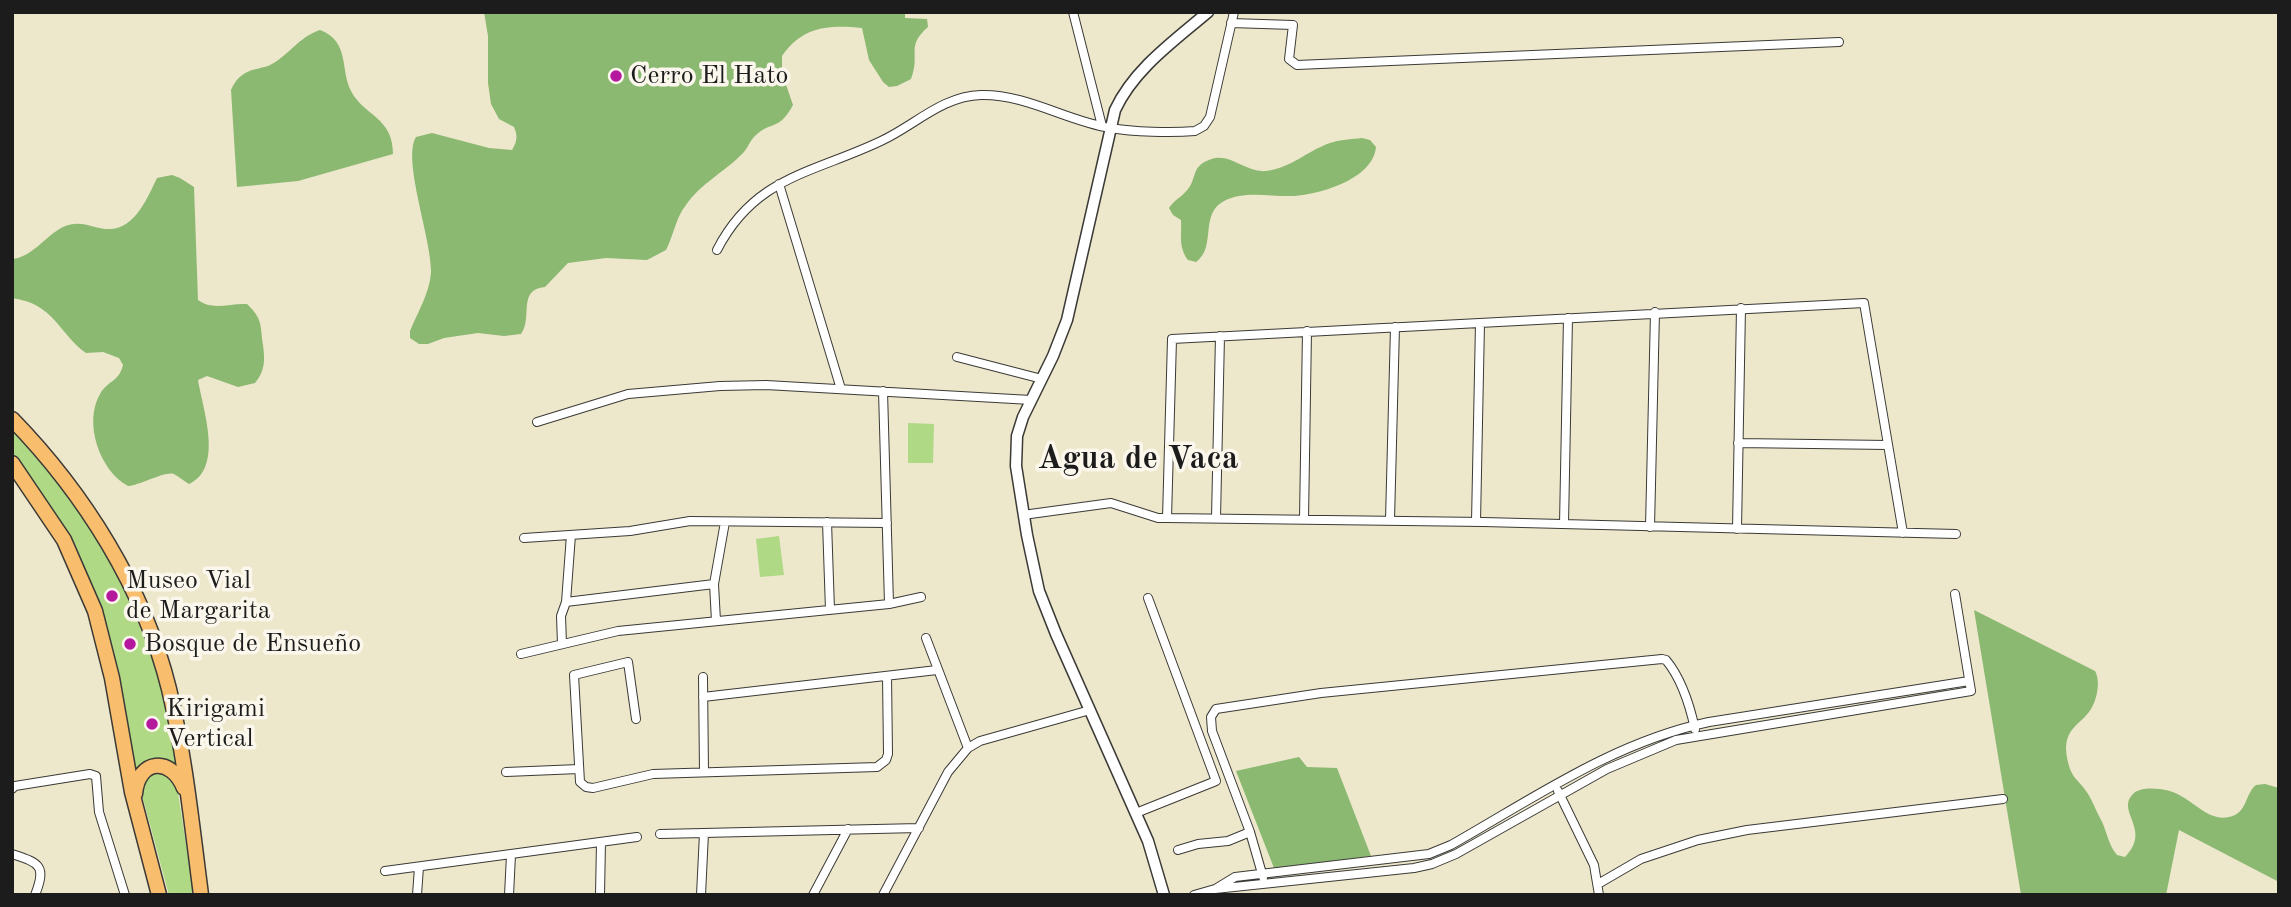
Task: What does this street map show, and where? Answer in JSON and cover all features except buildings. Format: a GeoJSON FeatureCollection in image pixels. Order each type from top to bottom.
{"type":"FeatureCollection","features":[{"type":"Feature","properties":{"kind":"main road"},"geometry":{"type":"LineString","coordinates":[[12,419],[41,450],[99,529],[135,597],[168,687],[201,895]]}},
{"type":"Feature","properties":{"kind":"main road"},"geometry":{"type":"LineString","coordinates":[[12,463],[64,540],[95,611],[112,678],[135,806],[159,895]]}},
{"type":"Feature","properties":{"kind":"main road"},"geometry":{"type":"LineString","coordinates":[[135,806],[136,784],[139,777],[151,766],[165,766],[172,770],[187,797]]}},
{"type":"Feature","properties":{"kind":"street"},"geometry":{"type":"LineString","coordinates":[[1073,12],[1106,127]]}},
{"type":"Feature","properties":{"kind":"street"},"geometry":{"type":"LineString","coordinates":[[1164,895],[1148,841],[1040,591],[1023,515],[1016,449],[1023,417],[1067,320],[1106,127],[1123,93],[1135,78],[1208,12]]}},
{"type":"Feature","properties":{"kind":"street"},"geometry":{"type":"LineString","coordinates":[[717,250],[729,227],[749,205],[779,184],[817,165],[883,141],[935,108],[959,99],[981,95],[1008,98],[1106,127],[1195,131],[1204,126],[1210,117],[1234,12]]}},
{"type":"Feature","properties":{"kind":"street"},"geometry":{"type":"LineString","coordinates":[[1231,23],[1293,25],[1289,59],[1297,65],[1839,42]]}},
{"type":"Feature","properties":{"kind":"street"},"geometry":{"type":"LineString","coordinates":[[779,184],[841,389]]}},
{"type":"Feature","properties":{"kind":"street"},"geometry":{"type":"LineString","coordinates":[[1167,518],[1172,339],[1864,303],[1903,533]]}},
{"type":"Feature","properties":{"kind":"street"},"geometry":{"type":"LineString","coordinates":[[1737,529],[1741,308]]}},
{"type":"Feature","properties":{"kind":"street"},"geometry":{"type":"LineString","coordinates":[[1650,527],[1655,312]]}},
{"type":"Feature","properties":{"kind":"street"},"geometry":{"type":"LineString","coordinates":[[1564,524],[1567,318]]}},
{"type":"Feature","properties":{"kind":"street"},"geometry":{"type":"LineString","coordinates":[[1476,522],[1480,323]]}},
{"type":"Feature","properties":{"kind":"street"},"geometry":{"type":"LineString","coordinates":[[1390,520],[1395,327]]}},
{"type":"Feature","properties":{"kind":"street"},"geometry":{"type":"LineString","coordinates":[[1304,519],[1307,331]]}},
{"type":"Feature","properties":{"kind":"street"},"geometry":{"type":"LineString","coordinates":[[1216,518],[1220,336]]}},
{"type":"Feature","properties":{"kind":"street"},"geometry":{"type":"LineString","coordinates":[[957,358],[1042,379]]}},
{"type":"Feature","properties":{"kind":"street"},"geometry":{"type":"LineString","coordinates":[[537,422],[628,394],[766,385],[1031,400]]}},
{"type":"Feature","properties":{"kind":"street"},"geometry":{"type":"LineString","coordinates":[[883,391],[889,604]]}},
{"type":"Feature","properties":{"kind":"street"},"geometry":{"type":"LineString","coordinates":[[1738,443],[1888,445]]}},
{"type":"Feature","properties":{"kind":"street"},"geometry":{"type":"LineString","coordinates":[[1023,515],[1111,503],[1158,518],[1390,520],[1956,534]]}},
{"type":"Feature","properties":{"kind":"street"},"geometry":{"type":"LineString","coordinates":[[524,538],[630,531],[690,521],[887,523]]}},
{"type":"Feature","properties":{"kind":"street"},"geometry":{"type":"LineString","coordinates":[[716,621],[714,584],[725,522]]}},
{"type":"Feature","properties":{"kind":"street"},"geometry":{"type":"LineString","coordinates":[[827,522],[830,610]]}},
{"type":"Feature","properties":{"kind":"street"},"geometry":{"type":"LineString","coordinates":[[562,644],[561,616],[566,603],[571,535]]}},
{"type":"Feature","properties":{"kind":"street"},"geometry":{"type":"LineString","coordinates":[[566,603],[714,584]]}},
{"type":"Feature","properties":{"kind":"street"},"geometry":{"type":"LineString","coordinates":[[1194,895],[1215,889],[1414,869],[1456,854],[1607,769],[1676,740],[1971,691],[1955,594]]}},
{"type":"Feature","properties":{"kind":"street"},"geometry":{"type":"LineString","coordinates":[[521,654],[618,631],[889,604],[921,597]]}},
{"type":"Feature","properties":{"kind":"street"},"geometry":{"type":"LineString","coordinates":[[1136,813],[1216,781],[1148,598]]}},
{"type":"Feature","properties":{"kind":"street"},"geometry":{"type":"LineString","coordinates":[[926,638],[968,748]]}},
{"type":"Feature","properties":{"kind":"street"},"geometry":{"type":"LineString","coordinates":[[1264,885],[1250,832],[1212,731],[1213,713],[1221,707],[1321,693],[1662,659],[1672,667],[1696,736]]}},
{"type":"Feature","properties":{"kind":"street"},"geometry":{"type":"LineString","coordinates":[[636,719],[628,662],[574,675],[580,782],[586,787],[593,788],[653,774],[882,765],[886,760],[888,746],[887,676]]}},
{"type":"Feature","properties":{"kind":"street"},"geometry":{"type":"LineString","coordinates":[[703,697],[937,670]]}},
{"type":"Feature","properties":{"kind":"street"},"geometry":{"type":"LineString","coordinates":[[703,677],[704,772]]}},
{"type":"Feature","properties":{"kind":"street"},"geometry":{"type":"LineString","coordinates":[[1215,889],[1235,877],[1429,854],[1451,845],[1602,759],[1641,741],[1694,725],[1969,681]]}},
{"type":"Feature","properties":{"kind":"street"},"geometry":{"type":"LineString","coordinates":[[883,895],[948,772],[968,748],[981,741],[1090,710]]}},
{"type":"Feature","properties":{"kind":"street"},"geometry":{"type":"LineString","coordinates":[[506,772],[579,769]]}},
{"type":"Feature","properties":{"kind":"street"},"geometry":{"type":"LineString","coordinates":[[12,789],[15,786],[90,774],[96,776],[99,812],[125,895]]}},
{"type":"Feature","properties":{"kind":"street"},"geometry":{"type":"LineString","coordinates":[[1555,786],[1594,865],[1600,895]]}},
{"type":"Feature","properties":{"kind":"street"},"geometry":{"type":"LineString","coordinates":[[1598,884],[1641,859],[1698,840],[1747,830],[2003,799]]}},
{"type":"Feature","properties":{"kind":"street"},"geometry":{"type":"LineString","coordinates":[[660,834],[919,828]]}},
{"type":"Feature","properties":{"kind":"street"},"geometry":{"type":"LineString","coordinates":[[813,895],[848,830]]}},
{"type":"Feature","properties":{"kind":"street"},"geometry":{"type":"LineString","coordinates":[[1178,850],[1198,844],[1228,841],[1250,832]]}},
{"type":"Feature","properties":{"kind":"street"},"geometry":{"type":"LineString","coordinates":[[701,895],[704,833]]}},
{"type":"Feature","properties":{"kind":"street"},"geometry":{"type":"LineString","coordinates":[[385,871],[637,837]]}},
{"type":"Feature","properties":{"kind":"street"},"geometry":{"type":"LineString","coordinates":[[600,895],[601,842]]}},
{"type":"Feature","properties":{"kind":"street"},"geometry":{"type":"LineString","coordinates":[[12,855],[34,861],[40,868],[42,878],[35,895]]}},
{"type":"Feature","properties":{"kind":"street"},"geometry":{"type":"LineString","coordinates":[[509,895],[511,855]]}},
{"type":"Feature","properties":{"kind":"street"},"geometry":{"type":"LineString","coordinates":[[417,895],[419,867]]}},
{"type":"Feature","properties":{"kind":"green space"},"geometry":{"type":"Polygon","coordinates":[[[484,12],[905,12],[905,18],[927,19],[928,27],[915,45],[915,63],[911,79],[889,87],[869,60],[862,28],[828,28],[808,33],[790,46],[782,56],[782,73],[793,105],[788,113],[779,122],[756,135],[743,153],[692,197],[679,216],[666,250],[647,260],[606,258],[568,263],[545,287],[531,293],[521,334],[504,336],[478,333],[419,344],[410,338],[410,331],[426,293],[431,270],[412,162],[416,137],[432,133],[489,148],[512,150],[516,142],[514,127],[499,119],[491,104],[488,36],[484,12]]]}},
{"type":"Feature","properties":{"kind":"green space"},"geometry":{"type":"Polygon","coordinates":[[[320,30],[336,41],[343,57],[351,91],[383,124],[392,142],[393,154],[298,181],[237,187],[231,90],[233,86],[244,74],[275,62],[305,37],[320,30]]]}},
{"type":"Feature","properties":{"kind":"green space"},"geometry":{"type":"Polygon","coordinates":[[[1362,138],[1370,140],[1376,147],[1373,158],[1356,176],[1331,188],[1305,195],[1249,195],[1224,201],[1212,214],[1202,256],[1196,262],[1188,260],[1182,245],[1181,220],[1173,215],[1169,208],[1188,189],[1197,169],[1203,163],[1223,158],[1251,169],[1266,171],[1291,163],[1330,143],[1362,138]]]}},
{"type":"Feature","properties":{"kind":"green space"},"geometry":{"type":"Polygon","coordinates":[[[172,175],[194,187],[198,300],[215,306],[247,304],[260,323],[264,365],[255,383],[238,387],[207,376],[198,380],[207,422],[209,452],[200,476],[189,484],[170,474],[128,486],[118,479],[102,458],[93,419],[100,394],[119,375],[123,365],[119,358],[103,352],[86,353],[38,306],[12,298],[12,259],[33,250],[63,227],[82,224],[111,229],[127,223],[140,210],[157,178],[172,175]]]}},
{"type":"Feature","properties":{"kind":"green space"},"geometry":{"type":"Polygon","coordinates":[[[908,423],[934,424],[933,463],[908,463],[908,423]]]}},
{"type":"Feature","properties":{"kind":"green space","name":"Museo Vial de Margarita"},"geometry":{"type":"Polygon","coordinates":[[[12,425],[42,459],[101,543],[125,590],[162,683],[178,766],[168,761],[134,776],[98,601],[67,534],[12,452],[12,425]]]}},
{"type":"Feature","properties":{"kind":"green space"},"geometry":{"type":"Polygon","coordinates":[[[779,536],[784,575],[760,577],[756,539],[779,536]]]}},
{"type":"Feature","properties":{"kind":"green space"},"geometry":{"type":"Polygon","coordinates":[[[1974,610],[2095,671],[2098,686],[2094,703],[2071,731],[2066,753],[2071,772],[2090,797],[2117,855],[2125,857],[2133,847],[2135,829],[2128,807],[2129,800],[2138,791],[2171,791],[2206,813],[2220,818],[2239,812],[2256,785],[2265,784],[2279,788],[2279,882],[2179,830],[2166,895],[2021,895],[1974,610]]]}},
{"type":"Feature","properties":{"kind":"green space"},"geometry":{"type":"Polygon","coordinates":[[[1299,757],[1307,767],[1337,768],[1371,856],[1274,868],[1236,771],[1299,757]]]}},
{"type":"Feature","properties":{"kind":"green space"},"geometry":{"type":"Polygon","coordinates":[[[151,772],[169,774],[177,787],[194,895],[169,895],[142,795],[142,785],[151,772]]]}},
{"type":"Feature","properties":{"kind":"place","name":"Cerro El Hato"},"geometry":{"type":"Point","coordinates":[616,76]}},
{"type":"Feature","properties":{"kind":"place","name":"Museo Vial de Margarita"},"geometry":{"type":"Point","coordinates":[112,596]}},
{"type":"Feature","properties":{"kind":"place","name":"Bosque de Ensueño"},"geometry":{"type":"Point","coordinates":[130,644]}},
{"type":"Feature","properties":{"kind":"place","name":"Kirigami Vertical"},"geometry":{"type":"Point","coordinates":[152,724]}},
{"type":"Feature","properties":{"kind":"district","name":"Agua de Vaca"},"geometry":{"type":"Point","coordinates":[1138,459]}}]}
